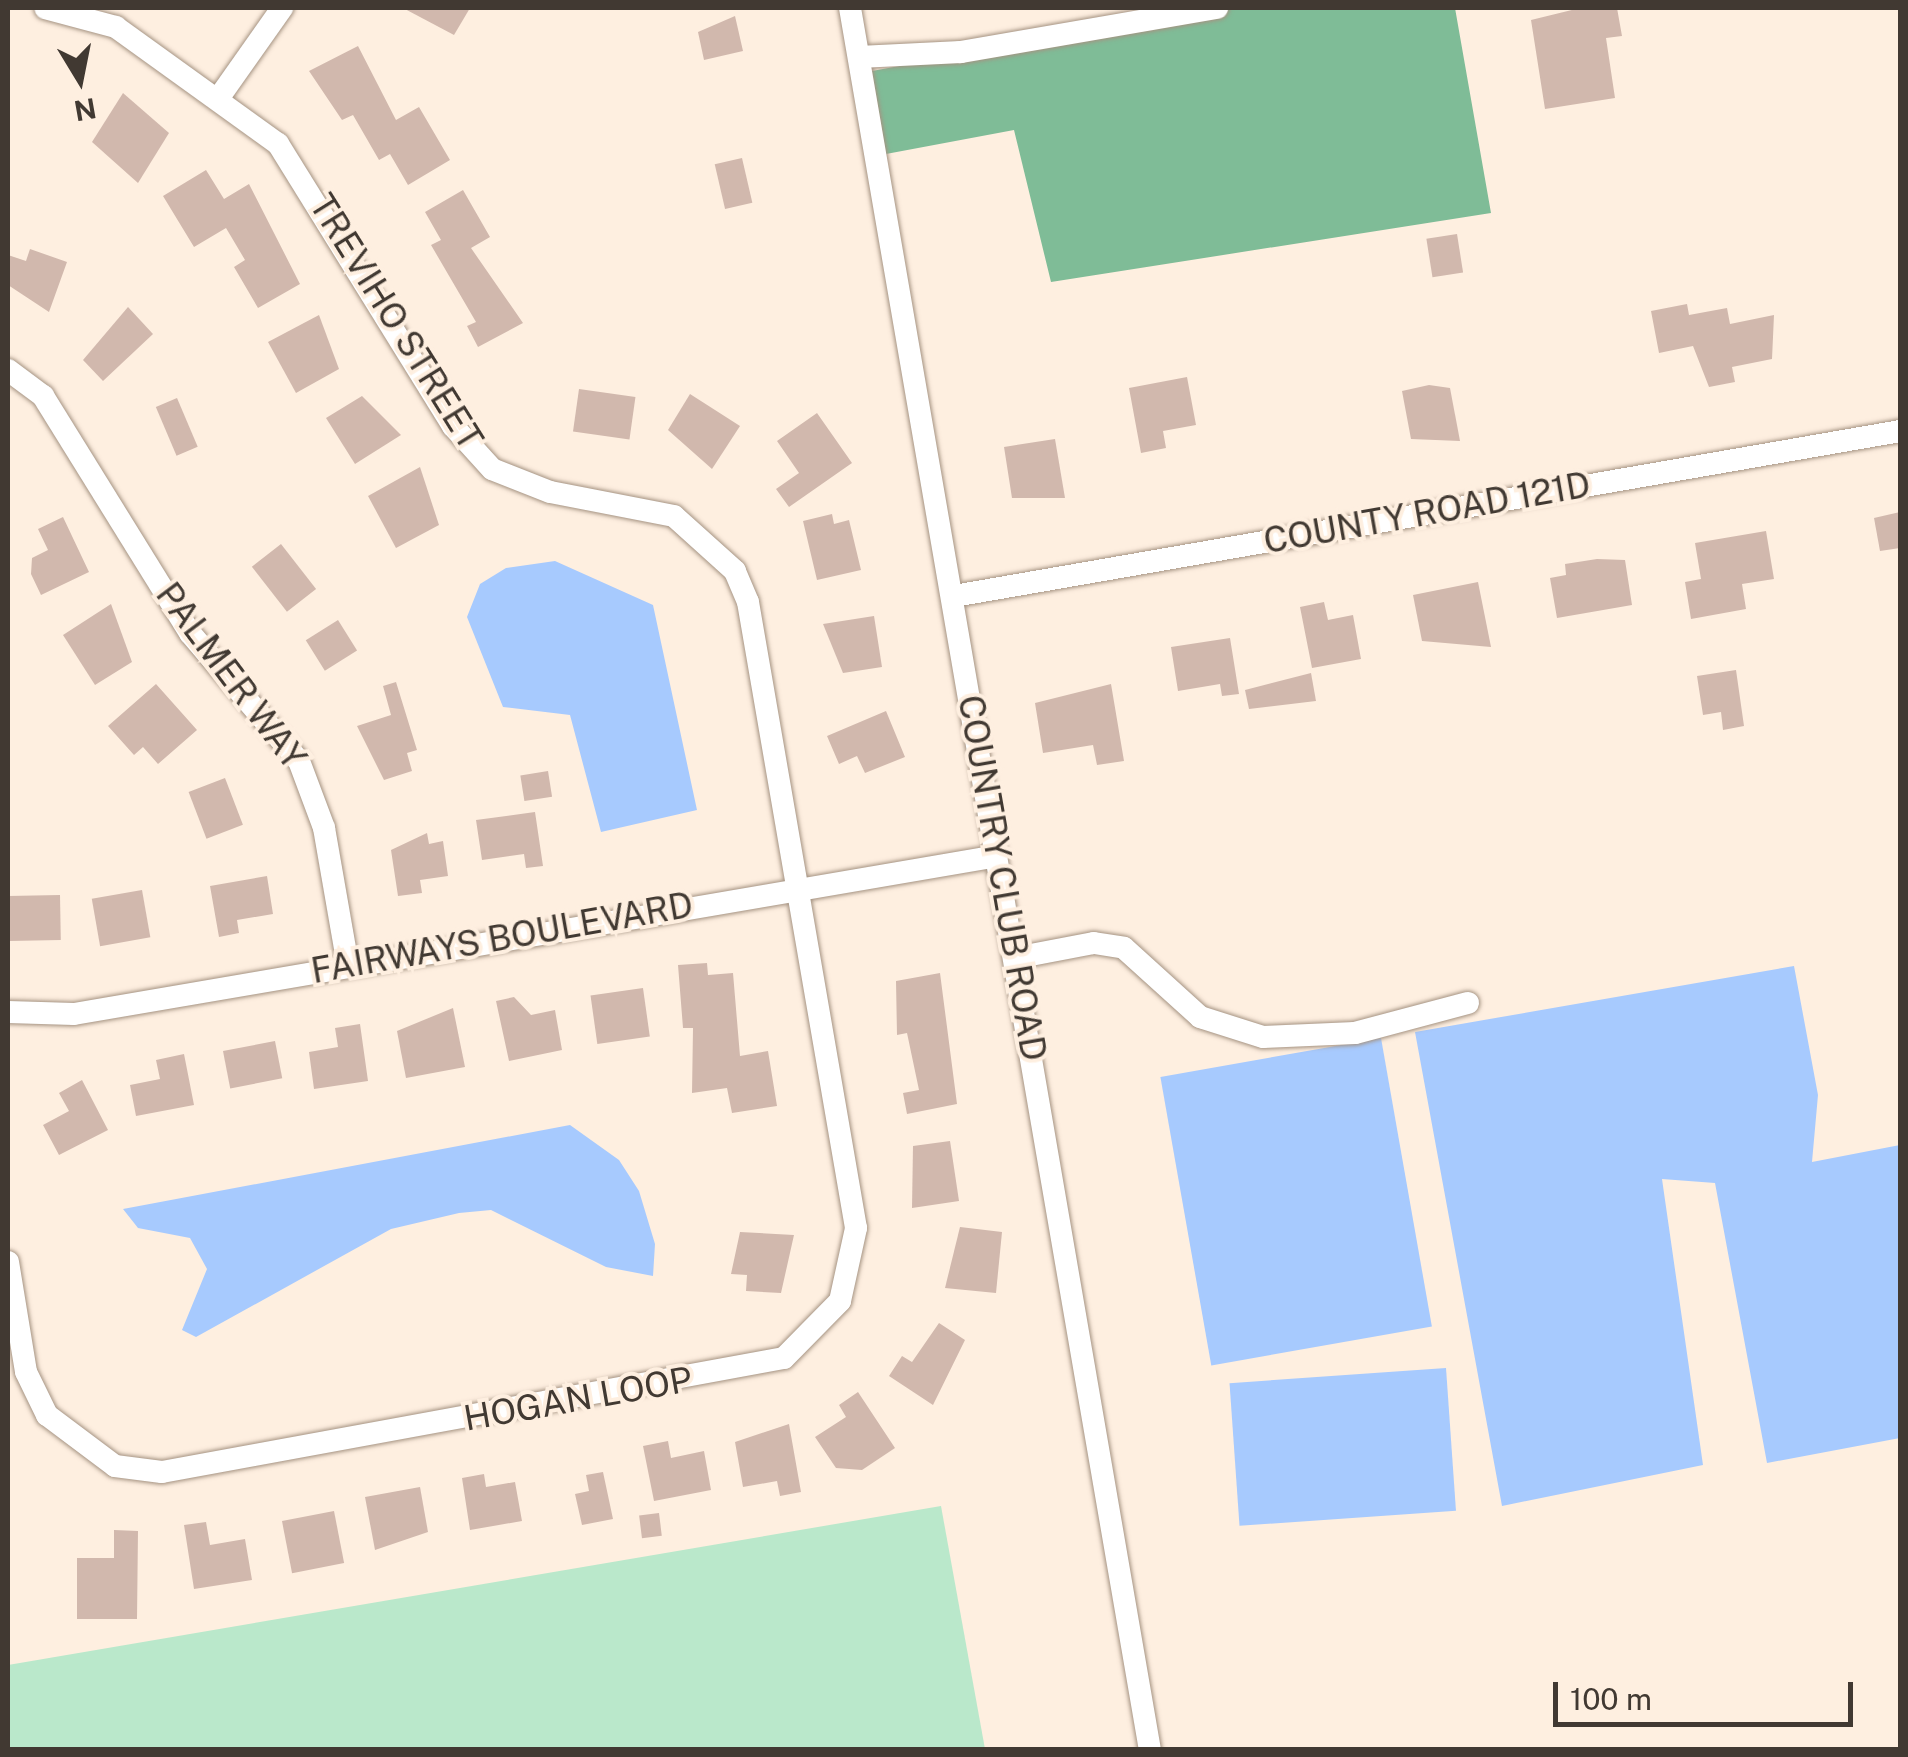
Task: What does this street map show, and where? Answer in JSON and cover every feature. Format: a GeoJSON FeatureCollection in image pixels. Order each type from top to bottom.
{"type":"FeatureCollection","features":[{"type":"Feature","properties":{"kind":"street","name":"TREVIHO STREET"},"geometry":{"type":"LineString","coordinates":[[46,8],[116,27],[220,96],[310,184],[453,426],[492,469],[550,492],[674,516],[722,551],[748,602],[799,884]]}},
{"type":"Feature","properties":{"kind":"street"},"geometry":{"type":"LineString","coordinates":[[220,96],[282,8]]}},
{"type":"Feature","properties":{"kind":"street","name":"COUNTRY CLUB ROAD"},"geometry":{"type":"LineString","coordinates":[[850,8],[1150,1750]]}},
{"type":"Feature","properties":{"kind":"street"},"geometry":{"type":"LineString","coordinates":[[859,57],[962,52],[1121,16],[1217,8]]}},
{"type":"Feature","properties":{"kind":"street","name":"PALMER WAY"},"geometry":{"type":"LineString","coordinates":[[8,370],[62,421],[190,633],[300,761],[324,828],[348,966]]}},
{"type":"Feature","properties":{"kind":"street","name":"COUNTY ROAD 121D"},"geometry":{"type":"LineString","coordinates":[[954,596],[1900,431]]}},
{"type":"Feature","properties":{"kind":"street","name":"FAIRWAYS BOULEVARD"},"geometry":{"type":"LineString","coordinates":[[8,1012],[74,1014],[799,884],[997,856]]}},
{"type":"Feature","properties":{"kind":"street","name":"HOGAN LOOP"},"geometry":{"type":"LineString","coordinates":[[8,1262],[26,1372],[47,1415],[116,1466],[162,1472],[784,1358],[840,1301],[856,1228],[799,884]]}},
{"type":"Feature","properties":{"kind":"street"},"geometry":{"type":"LineString","coordinates":[[1014,958],[1094,943],[1124,948],[1200,1017],[1263,1037],[1355,1033],[1468,1003]]}},
{"type":"Feature","properties":{"kind":"green space"},"geometry":{"type":"Polygon","coordinates":[[[1214,8],[1455,8],[1491,213],[1051,282],[1014,130],[886,154],[872,71],[1214,8]]]}},
{"type":"Feature","properties":{"kind":"green space"},"geometry":{"type":"Polygon","coordinates":[[[941,1506],[985,1749],[8,1749],[8,1665],[941,1506]]]}},
{"type":"Feature","properties":{"kind":"water"},"geometry":{"type":"Polygon","coordinates":[[[555,561],[653,605],[697,810],[601,832],[570,715],[503,707],[467,617],[480,584],[506,568],[555,561]]]}},
{"type":"Feature","properties":{"kind":"water"},"geometry":{"type":"Polygon","coordinates":[[[1794,966],[1818,1095],[1812,1162],[1900,1145],[1900,1438],[1767,1463],[1715,1183],[1662,1179],[1703,1465],[1502,1506],[1415,1032],[1794,966]]]}},
{"type":"Feature","properties":{"kind":"water"},"geometry":{"type":"Polygon","coordinates":[[[1381,1038],[1432,1327],[1211,1365],[1160,1077],[1381,1038]]]}},
{"type":"Feature","properties":{"kind":"water"},"geometry":{"type":"Polygon","coordinates":[[[570,1125],[619,1160],[639,1191],[655,1244],[653,1276],[606,1267],[491,1210],[459,1213],[391,1229],[196,1337],[182,1330],[207,1269],[190,1238],[138,1228],[123,1209],[570,1125]]]}},
{"type":"Feature","properties":{"kind":"water"},"geometry":{"type":"Polygon","coordinates":[[[1446,1368],[1456,1511],[1240,1526],[1230,1383],[1446,1368]]]}},
{"type":"Feature","properties":{"kind":"building"},"geometry":{"type":"Polygon","coordinates":[[[403,8],[470,8],[454,35],[403,8]]]}},
{"type":"Feature","properties":{"kind":"building"},"geometry":{"type":"Polygon","coordinates":[[[1580,8],[1617,8],[1622,36],[1606,38],[1615,98],[1545,109],[1531,20],[1580,8]]]}},
{"type":"Feature","properties":{"kind":"building"},"geometry":{"type":"Polygon","coordinates":[[[735,16],[743,51],[704,60],[698,32],[735,16]]]}},
{"type":"Feature","properties":{"kind":"building"},"geometry":{"type":"Polygon","coordinates":[[[358,46],[396,120],[419,107],[450,160],[408,185],[390,154],[379,160],[353,115],[342,120],[309,71],[358,46]]]}},
{"type":"Feature","properties":{"kind":"building"},"geometry":{"type":"Polygon","coordinates":[[[123,93],[169,133],[138,183],[92,142],[123,93]]]}},
{"type":"Feature","properties":{"kind":"building"},"geometry":{"type":"Polygon","coordinates":[[[742,158],[752,203],[725,209],[715,164],[742,158]]]}},
{"type":"Feature","properties":{"kind":"building"},"geometry":{"type":"Polygon","coordinates":[[[206,170],[224,199],[249,184],[300,284],[258,308],[234,267],[245,260],[226,228],[194,247],[163,196],[206,170]]]}},
{"type":"Feature","properties":{"kind":"building"},"geometry":{"type":"Polygon","coordinates":[[[463,190],[490,237],[471,248],[523,323],[478,347],[467,326],[476,322],[431,245],[441,240],[425,212],[463,190]]]}},
{"type":"Feature","properties":{"kind":"building"},"geometry":{"type":"Polygon","coordinates":[[[1457,234],[1463,273],[1432,277],[1426,239],[1457,234]]]}},
{"type":"Feature","properties":{"kind":"building"},"geometry":{"type":"Polygon","coordinates":[[[30,249],[67,262],[49,312],[8,285],[8,255],[26,261],[30,249]]]}},
{"type":"Feature","properties":{"kind":"building"},"geometry":{"type":"Polygon","coordinates":[[[1687,304],[1689,315],[1727,308],[1730,324],[1774,315],[1772,359],[1732,367],[1735,382],[1709,387],[1693,346],[1659,353],[1651,311],[1687,304]]]}},
{"type":"Feature","properties":{"kind":"building"},"geometry":{"type":"Polygon","coordinates":[[[128,307],[153,334],[103,381],[83,360],[128,307]]]}},
{"type":"Feature","properties":{"kind":"building"},"geometry":{"type":"Polygon","coordinates":[[[319,315],[339,369],[296,393],[268,342],[319,315]]]}},
{"type":"Feature","properties":{"kind":"building"},"geometry":{"type":"Polygon","coordinates":[[[1187,377],[1196,425],[1163,431],[1166,448],[1141,453],[1129,388],[1187,377]]]}},
{"type":"Feature","properties":{"kind":"building"},"geometry":{"type":"Polygon","coordinates":[[[1429,385],[1450,388],[1460,441],[1411,439],[1402,391],[1429,385]]]}},
{"type":"Feature","properties":{"kind":"building"},"geometry":{"type":"Polygon","coordinates":[[[579,389],[635,397],[629,440],[573,432],[579,389]]]}},
{"type":"Feature","properties":{"kind":"building"},"geometry":{"type":"Polygon","coordinates":[[[690,394],[740,426],[712,469],[668,430],[690,394]]]}},
{"type":"Feature","properties":{"kind":"building"},"geometry":{"type":"Polygon","coordinates":[[[362,396],[401,435],[355,464],[326,418],[362,396]]]}},
{"type":"Feature","properties":{"kind":"building"},"geometry":{"type":"Polygon","coordinates":[[[177,398],[198,447],[177,456],[156,407],[177,398]]]}},
{"type":"Feature","properties":{"kind":"building"},"geometry":{"type":"Polygon","coordinates":[[[817,413],[852,463],[789,507],[776,489],[799,473],[777,441],[817,413]]]}},
{"type":"Feature","properties":{"kind":"building"},"geometry":{"type":"Polygon","coordinates":[[[1055,439],[1065,498],[1012,498],[1004,447],[1055,439]]]}},
{"type":"Feature","properties":{"kind":"building"},"geometry":{"type":"Polygon","coordinates":[[[420,467],[439,525],[396,548],[368,496],[420,467]]]}},
{"type":"Feature","properties":{"kind":"building"},"geometry":{"type":"Polygon","coordinates":[[[1900,512],[1900,548],[1880,551],[1874,518],[1900,512]]]}},
{"type":"Feature","properties":{"kind":"building"},"geometry":{"type":"Polygon","coordinates":[[[832,514],[834,524],[849,520],[861,570],[817,580],[803,521],[832,514]]]}},
{"type":"Feature","properties":{"kind":"building"},"geometry":{"type":"Polygon","coordinates":[[[63,517],[89,572],[41,595],[31,574],[32,558],[48,550],[38,529],[63,517]]]}},
{"type":"Feature","properties":{"kind":"building"},"geometry":{"type":"Polygon","coordinates":[[[1766,531],[1774,579],[1742,584],[1746,609],[1691,619],[1685,582],[1701,579],[1695,543],[1766,531]]]}},
{"type":"Feature","properties":{"kind":"building"},"geometry":{"type":"Polygon","coordinates":[[[281,544],[316,589],[287,612],[252,567],[281,544]]]}},
{"type":"Feature","properties":{"kind":"building"},"geometry":{"type":"Polygon","coordinates":[[[1625,560],[1632,605],[1557,618],[1550,578],[1566,575],[1565,564],[1625,560]]]}},
{"type":"Feature","properties":{"kind":"building"},"geometry":{"type":"Polygon","coordinates":[[[1478,582],[1491,647],[1422,641],[1413,595],[1478,582]]]}},
{"type":"Feature","properties":{"kind":"building"},"geometry":{"type":"Polygon","coordinates":[[[1324,602],[1328,620],[1353,615],[1361,659],[1312,668],[1300,607],[1324,602]]]}},
{"type":"Feature","properties":{"kind":"building"},"geometry":{"type":"Polygon","coordinates":[[[111,604],[132,662],[95,685],[63,635],[111,604]]]}},
{"type":"Feature","properties":{"kind":"building"},"geometry":{"type":"Polygon","coordinates":[[[874,616],[882,667],[843,673],[823,624],[874,616]]]}},
{"type":"Feature","properties":{"kind":"building"},"geometry":{"type":"Polygon","coordinates":[[[338,620],[357,651],[325,671],[306,640],[338,620]]]}},
{"type":"Feature","properties":{"kind":"building"},"geometry":{"type":"Polygon","coordinates":[[[1230,638],[1239,694],[1222,696],[1220,684],[1178,691],[1171,647],[1230,638]]]}},
{"type":"Feature","properties":{"kind":"building"},"geometry":{"type":"Polygon","coordinates":[[[1736,670],[1744,726],[1723,730],[1721,712],[1703,715],[1697,676],[1736,670]]]}},
{"type":"Feature","properties":{"kind":"building"},"geometry":{"type":"Polygon","coordinates":[[[1311,673],[1316,701],[1249,709],[1245,690],[1311,673]]]}},
{"type":"Feature","properties":{"kind":"building"},"geometry":{"type":"Polygon","coordinates":[[[396,682],[417,750],[407,753],[412,771],[384,780],[357,726],[391,715],[383,686],[396,682]]]}},
{"type":"Feature","properties":{"kind":"building"},"geometry":{"type":"Polygon","coordinates":[[[156,684],[197,730],[158,764],[143,747],[134,755],[108,726],[156,684]]]}},
{"type":"Feature","properties":{"kind":"building"},"geometry":{"type":"Polygon","coordinates":[[[1111,684],[1124,761],[1097,765],[1093,745],[1043,753],[1035,703],[1111,684]]]}},
{"type":"Feature","properties":{"kind":"building"},"geometry":{"type":"Polygon","coordinates":[[[886,711],[905,757],[865,773],[857,756],[839,764],[827,736],[886,711]]]}},
{"type":"Feature","properties":{"kind":"building"},"geometry":{"type":"Polygon","coordinates":[[[548,771],[552,797],[524,801],[520,775],[548,771]]]}},
{"type":"Feature","properties":{"kind":"building"},"geometry":{"type":"Polygon","coordinates":[[[225,778],[243,825],[207,839],[189,792],[225,778]]]}},
{"type":"Feature","properties":{"kind":"building"},"geometry":{"type":"Polygon","coordinates":[[[535,812],[543,866],[526,868],[524,854],[482,860],[476,820],[535,812]]]}},
{"type":"Feature","properties":{"kind":"building"},"geometry":{"type":"Polygon","coordinates":[[[427,833],[429,844],[443,841],[448,876],[420,880],[422,893],[398,896],[391,850],[427,833]]]}},
{"type":"Feature","properties":{"kind":"building"},"geometry":{"type":"Polygon","coordinates":[[[267,876],[273,914],[237,920],[239,933],[219,937],[210,886],[267,876]]]}},
{"type":"Feature","properties":{"kind":"building"},"geometry":{"type":"Polygon","coordinates":[[[142,890],[150,937],[100,946],[92,899],[142,890]]]}},
{"type":"Feature","properties":{"kind":"building"},"geometry":{"type":"Polygon","coordinates":[[[60,895],[61,940],[9,941],[8,896],[60,895]]]}},
{"type":"Feature","properties":{"kind":"building"},"geometry":{"type":"Polygon","coordinates":[[[707,963],[708,975],[733,973],[740,1056],[768,1051],[777,1106],[732,1113],[727,1088],[692,1093],[693,1028],[683,1028],[678,965],[707,963]]]}},
{"type":"Feature","properties":{"kind":"building"},"geometry":{"type":"Polygon","coordinates":[[[940,973],[957,1104],[907,1114],[903,1093],[919,1090],[907,1033],[897,1035],[896,981],[940,973]]]}},
{"type":"Feature","properties":{"kind":"building"},"geometry":{"type":"Polygon","coordinates":[[[643,988],[650,1037],[597,1044],[591,995],[643,988]]]}},
{"type":"Feature","properties":{"kind":"building"},"geometry":{"type":"Polygon","coordinates":[[[514,997],[531,1015],[555,1010],[562,1050],[509,1061],[496,1001],[514,997]]]}},
{"type":"Feature","properties":{"kind":"building"},"geometry":{"type":"Polygon","coordinates":[[[453,1008],[465,1067],[406,1078],[397,1031],[453,1008]]]}},
{"type":"Feature","properties":{"kind":"building"},"geometry":{"type":"Polygon","coordinates":[[[360,1024],[368,1081],[314,1089],[309,1052],[338,1047],[335,1028],[360,1024]]]}},
{"type":"Feature","properties":{"kind":"building"},"geometry":{"type":"Polygon","coordinates":[[[275,1041],[282,1078],[230,1088],[223,1051],[275,1041]]]}},
{"type":"Feature","properties":{"kind":"building"},"geometry":{"type":"Polygon","coordinates":[[[184,1054],[194,1105],[136,1116],[130,1085],[160,1079],[156,1060],[184,1054]]]}},
{"type":"Feature","properties":{"kind":"building"},"geometry":{"type":"Polygon","coordinates":[[[82,1080],[108,1130],[59,1155],[43,1125],[69,1111],[59,1093],[82,1080]]]}},
{"type":"Feature","properties":{"kind":"building"},"geometry":{"type":"Polygon","coordinates":[[[950,1141],[959,1201],[912,1208],[913,1146],[950,1141]]]}},
{"type":"Feature","properties":{"kind":"building"},"geometry":{"type":"Polygon","coordinates":[[[960,1227],[1002,1232],[996,1293],[945,1288],[960,1227]]]}},
{"type":"Feature","properties":{"kind":"building"},"geometry":{"type":"Polygon","coordinates":[[[740,1232],[794,1235],[781,1293],[746,1291],[747,1275],[731,1274],[740,1232]]]}},
{"type":"Feature","properties":{"kind":"building"},"geometry":{"type":"Polygon","coordinates":[[[939,1323],[965,1340],[933,1405],[889,1376],[902,1356],[912,1362],[939,1323]]]}},
{"type":"Feature","properties":{"kind":"building"},"geometry":{"type":"Polygon","coordinates":[[[858,1392],[895,1448],[862,1470],[836,1468],[815,1437],[846,1417],[839,1405],[858,1392]]]}},
{"type":"Feature","properties":{"kind":"building"},"geometry":{"type":"Polygon","coordinates":[[[789,1424],[801,1492],[780,1496],[777,1481],[743,1487],[735,1442],[789,1424]]]}},
{"type":"Feature","properties":{"kind":"building"},"geometry":{"type":"Polygon","coordinates":[[[668,1441],[671,1458],[704,1451],[711,1490],[654,1501],[643,1446],[668,1441]]]}},
{"type":"Feature","properties":{"kind":"building"},"geometry":{"type":"Polygon","coordinates":[[[603,1472],[613,1519],[582,1525],[575,1494],[589,1491],[586,1475],[603,1472]]]}},
{"type":"Feature","properties":{"kind":"building"},"geometry":{"type":"Polygon","coordinates":[[[484,1474],[486,1487],[515,1482],[522,1521],[470,1530],[462,1478],[484,1474]]]}},
{"type":"Feature","properties":{"kind":"building"},"geometry":{"type":"Polygon","coordinates":[[[420,1487],[428,1532],[375,1550],[365,1497],[420,1487]]]}},
{"type":"Feature","properties":{"kind":"building"},"geometry":{"type":"Polygon","coordinates":[[[334,1511],[344,1563],[292,1573],[282,1521],[334,1511]]]}},
{"type":"Feature","properties":{"kind":"building"},"geometry":{"type":"Polygon","coordinates":[[[659,1513],[662,1536],[642,1538],[639,1515],[659,1513]]]}},
{"type":"Feature","properties":{"kind":"building"},"geometry":{"type":"Polygon","coordinates":[[[206,1522],[210,1545],[245,1539],[252,1580],[194,1589],[184,1525],[206,1522]]]}},
{"type":"Feature","properties":{"kind":"building"},"geometry":{"type":"Polygon","coordinates":[[[114,1530],[138,1531],[137,1619],[77,1619],[77,1558],[114,1558],[114,1530]]]}}]}
